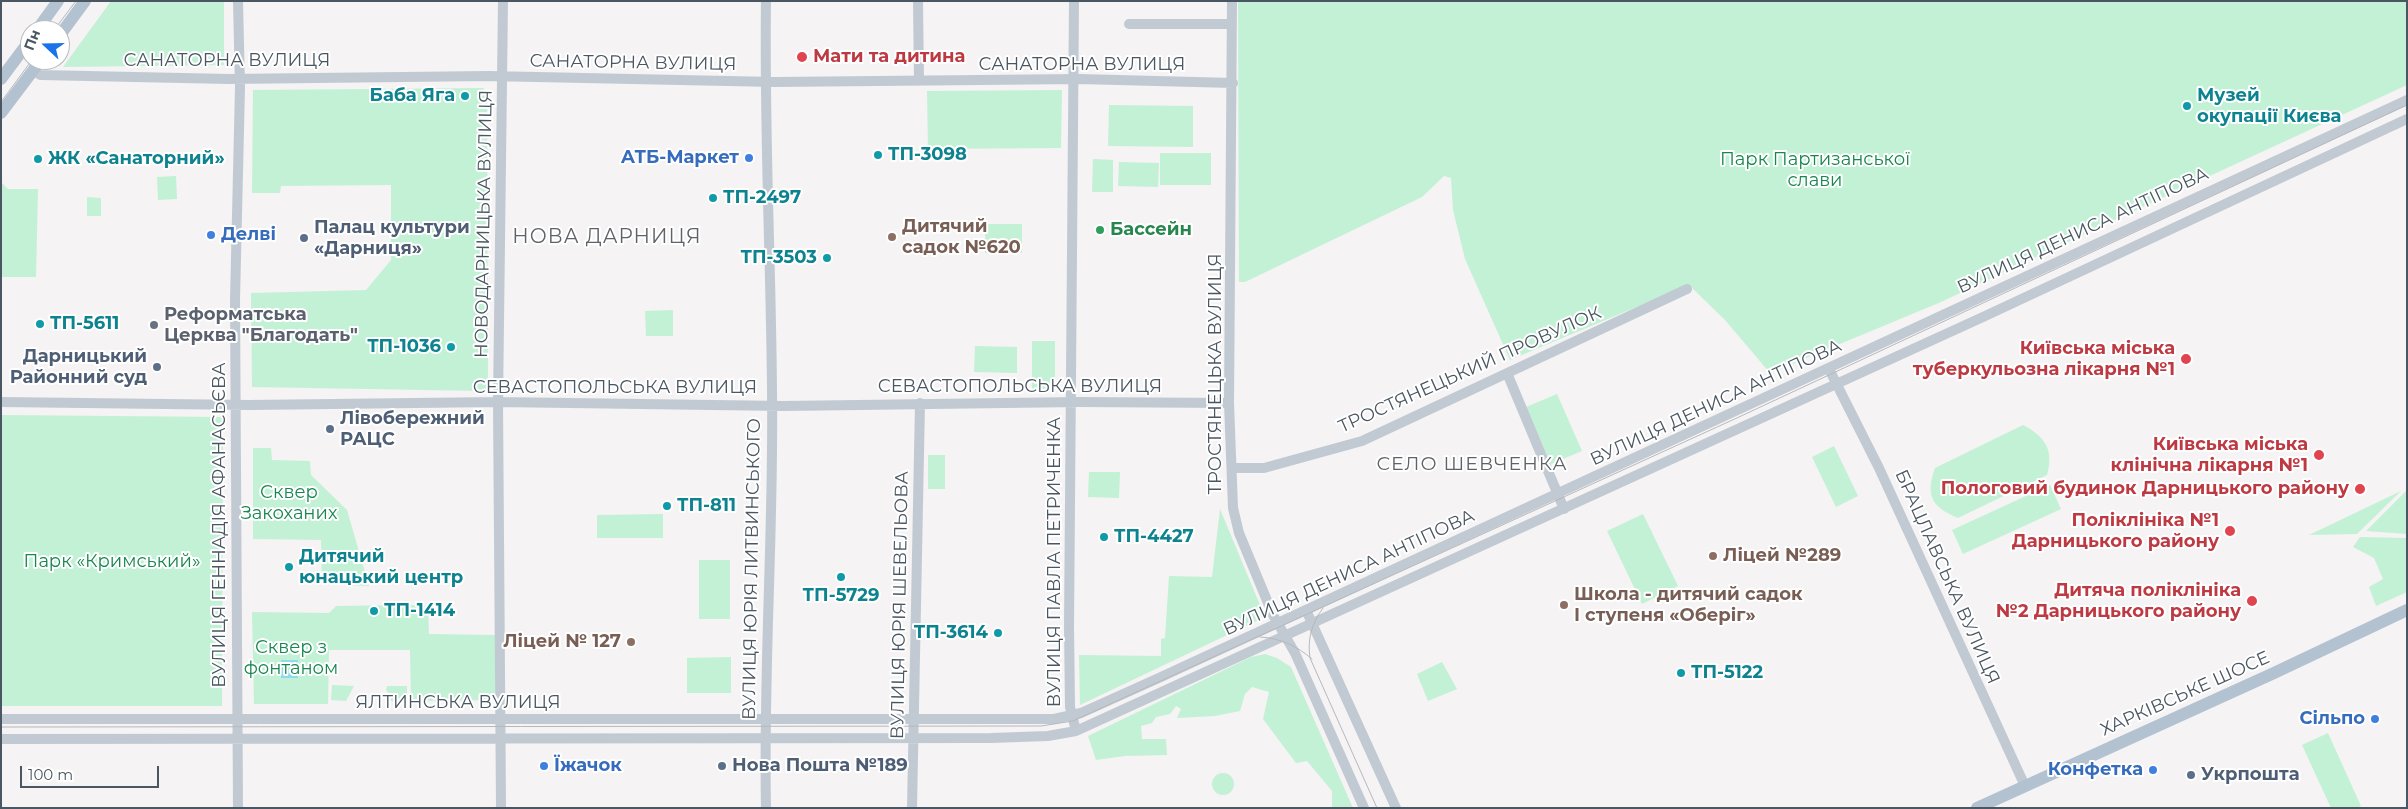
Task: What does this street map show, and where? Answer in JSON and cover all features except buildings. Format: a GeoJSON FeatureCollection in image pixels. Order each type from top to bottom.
{"type":"FeatureCollection","features":[{"type":"Feature","properties":{"kind":"main road"},"geometry":{"type":"LineString","coordinates":[[44,20],[58,1]]}},
{"type":"Feature","properties":{"kind":"main road"},"geometry":{"type":"LineString","coordinates":[[70,21],[85,1]]}},
{"type":"Feature","properties":{"kind":"main road"},"geometry":{"type":"LineString","coordinates":[[1,79],[20,53]]}},
{"type":"Feature","properties":{"kind":"main road"},"geometry":{"type":"LineString","coordinates":[[1,113],[34,70]]}},
{"type":"Feature","properties":{"kind":"main road","name":"ХАРКІВСЬКЕ ШОСЕ"},"geometry":{"type":"LineString","coordinates":[[1977,808],[2274,673],[2407,610]]}},
{"type":"Feature","properties":{"kind":"street","name":"ВУЛИЦЯ ГЕННАДІЯ АФАНАСЬЄВА"},"geometry":{"type":"LineString","coordinates":[[238,1],[240,78],[236,238],[238,808]]}},
{"type":"Feature","properties":{"kind":"street","name":"НОВОДАРНИЦЬКА ВУЛИЦЯ"},"geometry":{"type":"LineString","coordinates":[[501,808],[498,402],[503,1]]}},
{"type":"Feature","properties":{"kind":"street","name":"ВУЛИЦЯ ЮРІЯ ЛИТВИНСЬКОГО"},"geometry":{"type":"LineString","coordinates":[[766,1],[764,81],[772,405],[764,737],[766,808]]}},
{"type":"Feature","properties":{"kind":"street"},"geometry":{"type":"LineString","coordinates":[[918,1],[919,80]]}},
{"type":"Feature","properties":{"kind":"street","name":"ВУЛИЦЯ ПАВЛА ПЕТРИЧЕНКА"},"geometry":{"type":"LineString","coordinates":[[1074,1],[1069,626],[1072,715],[1076,731]]}},
{"type":"Feature","properties":{"kind":"street","name":"ТРОСТЯНЕЦЬКА ВУЛИЦЯ"},"geometry":{"type":"LineString","coordinates":[[1232,1],[1229,403],[1233,508],[1238,533],[1278,623],[1295,652],[1364,808]]}},
{"type":"Feature","properties":{"kind":"street"},"geometry":{"type":"LineString","coordinates":[[1129,24],[1232,24]]}},
{"type":"Feature","properties":{"kind":"street","name":"САНАТОРНА ВУЛИЦЯ"},"geometry":{"type":"LineString","coordinates":[[39,70],[40,75],[240,78],[503,76],[764,81],[1072,80],[1232,82]]}},
{"type":"Feature","properties":{"kind":"street","name":"ВУЛИЦЯ ДЕНИСА АНТІПОВА"},"geometry":{"type":"LineString","coordinates":[[915,719],[1054,719],[1072,715],[1278,623],[1830,369],[2208,190],[2407,100]]}},
{"type":"Feature","properties":{"kind":"street","name":"ВУЛИЦЯ ДЕНИСА АНТІПОВА"},"geometry":{"type":"LineString","coordinates":[[914,738],[1048,736],[1076,731],[1564,509],[2407,119]]}},
{"type":"Feature","properties":{"kind":"street","name":"ТРОСТЯНЕЦЬКИЙ ПРОВУЛОК"},"geometry":{"type":"LineString","coordinates":[[1232,468],[1264,468],[1362,441],[1687,289]]}},
{"type":"Feature","properties":{"kind":"street","name":"БРАЦЛАВСЬКА ВУЛИЦЯ"},"geometry":{"type":"LineString","coordinates":[[1830,369],[1879,468],[2025,786]]}},
{"type":"Feature","properties":{"kind":"street"},"geometry":{"type":"LineString","coordinates":[[1507,373],[1564,509]]}},
{"type":"Feature","properties":{"kind":"street","name":"СЕВАСТОПОЛЬСЬКА ВУЛИЦЯ"},"geometry":{"type":"LineString","coordinates":[[1,402],[236,404],[498,402],[772,405],[1070,402],[1229,403]]}},
{"type":"Feature","properties":{"kind":"street","name":"ВУЛИЦЯ ЮРІЯ ШЕВЕЛЬОВА"},"geometry":{"type":"LineString","coordinates":[[912,808],[920,403]]}},
{"type":"Feature","properties":{"kind":"street"},"geometry":{"type":"LineString","coordinates":[[1306,610],[1396,808]]}},
{"type":"Feature","properties":{"kind":"street","name":"ЯЛТИНСЬКА ВУЛИЦЯ"},"geometry":{"type":"LineString","coordinates":[[1,719],[915,719]]}},
{"type":"Feature","properties":{"kind":"street","name":"ЯЛТИНСЬКА ВУЛИЦЯ"},"geometry":{"type":"LineString","coordinates":[[1,739],[914,738]]}},
{"type":"Feature","properties":{"kind":"green space"},"geometry":{"type":"Polygon","coordinates":[[[111,1],[224,1],[224,65],[70,67],[70,57],[111,1]]]}},
{"type":"Feature","properties":{"kind":"green space","name":"Парк Партизанської слави"},"geometry":{"type":"Polygon","coordinates":[[[1238,1],[2407,1],[2407,85],[1941,302],[1770,373],[1725,320],[1689,285],[1510,360],[1465,259],[1453,210],[1451,178],[1444,176],[1422,197],[1245,282],[1239,282],[1238,1]]]}},
{"type":"Feature","properties":{"kind":"green space"},"geometry":{"type":"Polygon","coordinates":[[[483,88],[487,93],[488,386],[483,391],[252,387],[251,293],[366,290],[391,260],[391,185],[281,186],[280,193],[252,193],[253,90],[483,88]]]}},
{"type":"Feature","properties":{"kind":"green space"},"geometry":{"type":"Polygon","coordinates":[[[1062,90],[1061,148],[928,149],[927,91],[1062,90]]]}},
{"type":"Feature","properties":{"kind":"green space"},"geometry":{"type":"Polygon","coordinates":[[[1109,105],[1193,106],[1193,147],[1108,146],[1109,105]]]}},
{"type":"Feature","properties":{"kind":"green space"},"geometry":{"type":"Polygon","coordinates":[[[1160,153],[1211,153],[1211,185],[1160,185],[1160,153]]]}},
{"type":"Feature","properties":{"kind":"green space"},"geometry":{"type":"Polygon","coordinates":[[[1093,159],[1113,160],[1113,192],[1092,192],[1093,159]]]}},
{"type":"Feature","properties":{"kind":"green space"},"geometry":{"type":"Polygon","coordinates":[[[1119,162],[1159,163],[1158,187],[1118,186],[1119,162]]]}},
{"type":"Feature","properties":{"kind":"green space"},"geometry":{"type":"Polygon","coordinates":[[[176,176],[177,199],[158,200],[157,177],[176,176]]]}},
{"type":"Feature","properties":{"kind":"green space"},"geometry":{"type":"Polygon","coordinates":[[[1,182],[8,189],[38,189],[36,277],[2,277],[1,294],[1,182]]]}},
{"type":"Feature","properties":{"kind":"green space"},"geometry":{"type":"Polygon","coordinates":[[[87,197],[101,198],[101,216],[87,216],[87,197]]]}},
{"type":"Feature","properties":{"kind":"green space"},"geometry":{"type":"Polygon","coordinates":[[[985,224],[1022,224],[1022,253],[985,253],[985,224]]]}},
{"type":"Feature","properties":{"kind":"green space"},"geometry":{"type":"Polygon","coordinates":[[[673,310],[673,336],[646,336],[645,311],[673,310]]]}},
{"type":"Feature","properties":{"kind":"green space"},"geometry":{"type":"Polygon","coordinates":[[[1032,341],[1055,341],[1055,390],[1032,390],[1032,341]]]}},
{"type":"Feature","properties":{"kind":"green space"},"geometry":{"type":"Polygon","coordinates":[[[975,346],[1017,347],[1017,373],[974,372],[975,346]]]}},
{"type":"Feature","properties":{"kind":"green space"},"geometry":{"type":"Polygon","coordinates":[[[1557,394],[1582,451],[1551,464],[1526,407],[1557,394]]]}},
{"type":"Feature","properties":{"kind":"green space","name":"Парк «Кримський»"},"geometry":{"type":"Polygon","coordinates":[[[1,415],[223,417],[222,706],[1,706],[1,415]]]}},
{"type":"Feature","properties":{"kind":"green space"},"geometry":{"type":"Polygon","coordinates":[[[2023,425],[2043,440],[2049,452],[2047,475],[1958,518],[1937,505],[1931,493],[1935,468],[2023,425]]]}},
{"type":"Feature","properties":{"kind":"green space"},"geometry":{"type":"Polygon","coordinates":[[[1834,446],[1858,496],[1836,507],[1812,457],[1834,446]]]}},
{"type":"Feature","properties":{"kind":"green space","name":"Сквер Закоханих"},"geometry":{"type":"Polygon","coordinates":[[[253,448],[271,448],[272,460],[310,461],[311,475],[347,510],[369,586],[322,584],[321,540],[253,539],[253,448]]]}},
{"type":"Feature","properties":{"kind":"green space"},"geometry":{"type":"Polygon","coordinates":[[[928,455],[945,455],[945,489],[928,489],[928,455]]]}},
{"type":"Feature","properties":{"kind":"green space"},"geometry":{"type":"Polygon","coordinates":[[[1089,472],[1120,472],[1119,498],[1088,497],[1089,472]]]}},
{"type":"Feature","properties":{"kind":"green space"},"geometry":{"type":"Polygon","coordinates":[[[2050,485],[2061,509],[1963,554],[1952,530],[2050,485]]]}},
{"type":"Feature","properties":{"kind":"green space"},"geometry":{"type":"Polygon","coordinates":[[[2407,490],[2407,534],[2366,531],[2407,490]]]}},
{"type":"Feature","properties":{"kind":"green space"},"geometry":{"type":"Polygon","coordinates":[[[2401,491],[2357,534],[2309,535],[2401,491]]]}},
{"type":"Feature","properties":{"kind":"green space"},"geometry":{"type":"Polygon","coordinates":[[[1220,509],[1265,617],[1080,705],[1079,655],[1161,656],[1161,639],[1165,638],[1169,576],[1212,577],[1220,509]]]}},
{"type":"Feature","properties":{"kind":"green space"},"geometry":{"type":"Polygon","coordinates":[[[663,514],[663,538],[597,538],[597,515],[663,514]]]}},
{"type":"Feature","properties":{"kind":"green space"},"geometry":{"type":"Polygon","coordinates":[[[1643,514],[1678,586],[1642,604],[1607,531],[1643,514]]]}},
{"type":"Feature","properties":{"kind":"green space"},"geometry":{"type":"Polygon","coordinates":[[[2360,537],[2407,538],[2407,592],[2376,606],[2369,587],[2383,579],[2374,558],[2353,547],[2360,537]]]}},
{"type":"Feature","properties":{"kind":"green space"},"geometry":{"type":"Polygon","coordinates":[[[699,560],[730,560],[730,619],[699,619],[699,560]]]}},
{"type":"Feature","properties":{"kind":"green space","name":"Сквер з фонтаном"},"geometry":{"type":"Polygon","coordinates":[[[336,606],[428,606],[429,634],[495,635],[495,700],[411,701],[410,650],[329,650],[328,704],[254,704],[252,612],[329,613],[336,606]]]}},
{"type":"Feature","properties":{"kind":"green space"},"geometry":{"type":"Polygon","coordinates":[[[1265,654],[1277,658],[1291,667],[1353,808],[1332,808],[1332,791],[1307,761],[1296,763],[1263,719],[1269,692],[1252,687],[1245,694],[1240,711],[1215,716],[1177,718],[1181,709],[1176,706],[1170,714],[1156,717],[1152,723],[1141,726],[1142,739],[1166,739],[1167,755],[1125,756],[1096,760],[1088,736],[1251,657],[1265,654]]]}},
{"type":"Feature","properties":{"kind":"green space"},"geometry":{"type":"Polygon","coordinates":[[[731,657],[731,693],[687,693],[687,658],[731,657]]]}},
{"type":"Feature","properties":{"kind":"green space"},"geometry":{"type":"Polygon","coordinates":[[[1442,662],[1457,689],[1428,701],[1417,674],[1442,662]]]}},
{"type":"Feature","properties":{"kind":"green space"},"geometry":{"type":"Polygon","coordinates":[[[332,685],[354,686],[346,701],[331,700],[332,685]]]}},
{"type":"Feature","properties":{"kind":"green space"},"geometry":{"type":"Polygon","coordinates":[[[387,686],[407,686],[407,701],[391,701],[391,696],[386,690],[387,686]]]}},
{"type":"Feature","properties":{"kind":"green space"},"geometry":{"type":"Polygon","coordinates":[[[2328,733],[2361,806],[2356,808],[2331,808],[2302,745],[2328,733]]]}},
{"type":"Feature","properties":{"kind":"green space"},"geometry":{"type":"Polygon","coordinates":[[[1219,773],[1227,773],[1234,780],[1234,788],[1227,795],[1219,795],[1212,788],[1212,780],[1219,773]]]}},
{"type":"Feature","properties":{"kind":"water"},"geometry":{"type":"Polygon","coordinates":[[[281,660],[298,660],[298,678],[281,678],[281,660]]]}},
{"type":"Feature","properties":{"kind":"tram line"},"geometry":{"type":"LineString","coordinates":[[62,20],[76,1]]}},
{"type":"Feature","properties":{"kind":"tram line"},"geometry":{"type":"LineString","coordinates":[[1,102],[25,70]]}},
{"type":"Feature","properties":{"kind":"tram line"},"geometry":{"type":"LineString","coordinates":[[1,727],[1041,726],[1073,721],[1739,417],[2407,105]]}},
{"type":"Feature","properties":{"kind":"tram line"},"geometry":{"type":"LineString","coordinates":[[1323,608],[1311,632],[1309,644],[1310,658],[1377,808]]}},
{"type":"Feature","properties":{"kind":"tram line"},"geometry":{"type":"LineString","coordinates":[[1260,637],[1288,644],[1312,659]]}},
{"type":"Feature","properties":{"kind":"place","name":"Мати та дитина"},"geometry":{"type":"Point","coordinates":[802,57]}},
{"type":"Feature","properties":{"kind":"place","name":"Баба Яга"},"geometry":{"type":"Point","coordinates":[465,96]}},
{"type":"Feature","properties":{"kind":"place","name":"Музей окупації Києва"},"geometry":{"type":"Point","coordinates":[2187,106]}},
{"type":"Feature","properties":{"kind":"place","name":"ТП-3098"},"geometry":{"type":"Point","coordinates":[878,155]}},
{"type":"Feature","properties":{"kind":"place","name":"АТБ-Маркет"},"geometry":{"type":"Point","coordinates":[749,158]}},
{"type":"Feature","properties":{"kind":"place","name":"ЖК «Санаторний»"},"geometry":{"type":"Point","coordinates":[38,159]}},
{"type":"Feature","properties":{"kind":"place","name":"ТП-2497"},"geometry":{"type":"Point","coordinates":[713,198]}},
{"type":"Feature","properties":{"kind":"place","name":"Бассейн"},"geometry":{"type":"Point","coordinates":[1100,230]}},
{"type":"Feature","properties":{"kind":"place","name":"Делві"},"geometry":{"type":"Point","coordinates":[211,235]}},
{"type":"Feature","properties":{"kind":"place","name":"Дитячий садок №620"},"geometry":{"type":"Point","coordinates":[892,237]}},
{"type":"Feature","properties":{"kind":"place","name":"Палац культури «Дарниця»"},"geometry":{"type":"Point","coordinates":[304,238]}},
{"type":"Feature","properties":{"kind":"place","name":"ТП-3503"},"geometry":{"type":"Point","coordinates":[827,258]}},
{"type":"Feature","properties":{"kind":"place","name":"ТП-5611"},"geometry":{"type":"Point","coordinates":[40,324]}},
{"type":"Feature","properties":{"kind":"place","name":"Реформатська Церква \"Благодать\""},"geometry":{"type":"Point","coordinates":[154,325]}},
{"type":"Feature","properties":{"kind":"place","name":"ТП-1036"},"geometry":{"type":"Point","coordinates":[451,347]}},
{"type":"Feature","properties":{"kind":"place","name":"Київська міська туберкульозна лікарня №1"},"geometry":{"type":"Point","coordinates":[2186,359]}},
{"type":"Feature","properties":{"kind":"place","name":"Дарницький Районний суд"},"geometry":{"type":"Point","coordinates":[157,367]}},
{"type":"Feature","properties":{"kind":"place","name":"Лівобережний РАЦС"},"geometry":{"type":"Point","coordinates":[330,429]}},
{"type":"Feature","properties":{"kind":"place","name":"Київська міська клінічна лікарня №1"},"geometry":{"type":"Point","coordinates":[2319,455]}},
{"type":"Feature","properties":{"kind":"place","name":"Пологовий будинок Дарницького району"},"geometry":{"type":"Point","coordinates":[2360,489]}},
{"type":"Feature","properties":{"kind":"place","name":"ТП-811"},"geometry":{"type":"Point","coordinates":[667,506]}},
{"type":"Feature","properties":{"kind":"place","name":"Поліклініка №1 Дарницького району"},"geometry":{"type":"Point","coordinates":[2230,531]}},
{"type":"Feature","properties":{"kind":"place","name":"ТП-4427"},"geometry":{"type":"Point","coordinates":[1104,537]}},
{"type":"Feature","properties":{"kind":"place","name":"Ліцей №289"},"geometry":{"type":"Point","coordinates":[1713,556]}},
{"type":"Feature","properties":{"kind":"place","name":"Дитячий юнацький центр"},"geometry":{"type":"Point","coordinates":[289,567]}},
{"type":"Feature","properties":{"kind":"place","name":"ТП-5729"},"geometry":{"type":"Point","coordinates":[841,577]}},
{"type":"Feature","properties":{"kind":"place","name":"Дитяча поліклініка №2 Дарницького району"},"geometry":{"type":"Point","coordinates":[2252,601]}},
{"type":"Feature","properties":{"kind":"place","name":"Школа - дитячий садок І ступеня «Оберіг»"},"geometry":{"type":"Point","coordinates":[1564,605]}},
{"type":"Feature","properties":{"kind":"place","name":"ТП-1414"},"geometry":{"type":"Point","coordinates":[374,611]}},
{"type":"Feature","properties":{"kind":"place","name":"ТП-3614"},"geometry":{"type":"Point","coordinates":[998,633]}},
{"type":"Feature","properties":{"kind":"place","name":"Ліцей № 127"},"geometry":{"type":"Point","coordinates":[631,642]}},
{"type":"Feature","properties":{"kind":"place","name":"ТП-5122"},"geometry":{"type":"Point","coordinates":[1681,673]}},
{"type":"Feature","properties":{"kind":"place","name":"Сільпо"},"geometry":{"type":"Point","coordinates":[2375,719]}},
{"type":"Feature","properties":{"kind":"place","name":"Їжачок"},"geometry":{"type":"Point","coordinates":[544,766]}},
{"type":"Feature","properties":{"kind":"place","name":"Нова Пошта №189"},"geometry":{"type":"Point","coordinates":[722,766]}},
{"type":"Feature","properties":{"kind":"place","name":"Конфетка"},"geometry":{"type":"Point","coordinates":[2153,770]}},
{"type":"Feature","properties":{"kind":"place","name":"Укрпошта"},"geometry":{"type":"Point","coordinates":[2191,775]}},
{"type":"Feature","properties":{"kind":"district","name":"НОВА ДАРНИЦЯ"},"geometry":{"type":"Point","coordinates":[607,237]}},
{"type":"Feature","properties":{"kind":"district","name":"СЕЛО ШЕВЧЕНКА"},"geometry":{"type":"Point","coordinates":[1472,464]}}]}
